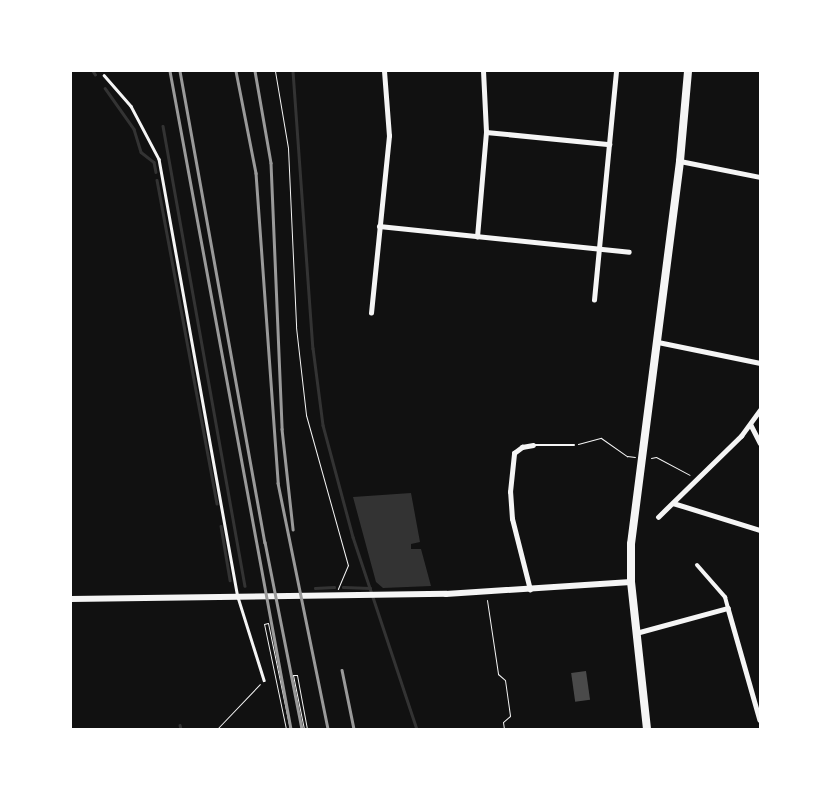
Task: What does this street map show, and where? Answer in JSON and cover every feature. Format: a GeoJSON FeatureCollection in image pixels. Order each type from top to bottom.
{"type":"FeatureCollection","features":[{"type":"Feature","properties":{"kind":"main road"},"geometry":{"type":"LineString","coordinates":[[647,729],[631,582],[637,481],[658,342],[680,161],[688,71]]}},
{"type":"Feature","properties":{"kind":"street"},"geometry":{"type":"LineString","coordinates":[[370,312],[389,136],[384,71]]}},
{"type":"Feature","properties":{"kind":"street"},"geometry":{"type":"LineString","coordinates":[[478,237],[486,132],[483,71]]}},
{"type":"Feature","properties":{"kind":"street"},"geometry":{"type":"LineString","coordinates":[[594,300],[616,71]]}},
{"type":"Feature","properties":{"kind":"street"},"geometry":{"type":"LineString","coordinates":[[486,132],[609,144]]}},
{"type":"Feature","properties":{"kind":"street"},"geometry":{"type":"LineString","coordinates":[[680,161],[760,177]]}},
{"type":"Feature","properties":{"kind":"street"},"geometry":{"type":"LineString","coordinates":[[380,226],[629,252]]}},
{"type":"Feature","properties":{"kind":"street"},"geometry":{"type":"LineString","coordinates":[[658,342],[760,363]]}},
{"type":"Feature","properties":{"kind":"street"},"geometry":{"type":"LineString","coordinates":[[658,517],[751,425],[760,410]]}},
{"type":"Feature","properties":{"kind":"street"},"geometry":{"type":"LineString","coordinates":[[751,425],[760,443]]}},
{"type":"Feature","properties":{"kind":"street"},"geometry":{"type":"LineString","coordinates":[[530,590],[512,519],[510,492],[514,452],[522,447],[533,445]]}},
{"type":"Feature","properties":{"kind":"street"},"geometry":{"type":"LineString","coordinates":[[674,503],[760,530]]}},
{"type":"Feature","properties":{"kind":"street"},"geometry":{"type":"LineString","coordinates":[[697,565],[725,597],[760,720]]}},
{"type":"Feature","properties":{"kind":"street"},"geometry":{"type":"LineString","coordinates":[[71,599],[365,596],[530,590],[631,582]]}},
{"type":"Feature","properties":{"kind":"street"},"geometry":{"type":"LineString","coordinates":[[636,633],[728,608]]}},
{"type":"Feature","properties":{"kind":"lane"},"geometry":{"type":"LineString","coordinates":[[104,75],[131,106],[159,159],[238,597],[264,680]]}},
{"type":"Feature","properties":{"kind":"lane"},"geometry":{"type":"LineString","coordinates":[[533,445],[574,445]]}},
{"type":"Feature","properties":{"kind":"path"},"geometry":{"type":"LineString","coordinates":[[275,71],[288,148],[299,364],[315,453],[348,565],[340,584]]}},
{"type":"Feature","properties":{"kind":"path"},"geometry":{"type":"LineString","coordinates":[[574,445],[601,438],[630,457]]}},
{"type":"Feature","properties":{"kind":"path"},"geometry":{"type":"LineString","coordinates":[[650,459],[656,457],[698,479]]}},
{"type":"Feature","properties":{"kind":"path"},"geometry":{"type":"LineString","coordinates":[[486,599],[498,674],[505,680],[510,716],[503,722],[504,729]]}},
{"type":"Feature","properties":{"kind":"path"},"geometry":{"type":"LineString","coordinates":[[286,729],[264,624],[268,623],[290,729]]}},
{"type":"Feature","properties":{"kind":"path"},"geometry":{"type":"LineString","coordinates":[[304,729],[293,675],[297,674],[307,729]]}},
{"type":"Feature","properties":{"kind":"path"},"geometry":{"type":"LineString","coordinates":[[217,729],[264,680]]}},
{"type":"Feature","properties":{"kind":"shaded area"},"geometry":{"type":"Polygon","coordinates":[[[411,493],[420,542],[411,544],[411,549],[421,549],[431,586],[383,588],[376,582],[353,497],[411,493]]]}},
{"type":"Feature","properties":{"kind":"building"},"geometry":{"type":"Polygon","coordinates":[[[586,671],[590,700],[575,702],[571,673],[586,671]]]}},
{"type":"Feature","properties":{"kind":"waterway"},"geometry":{"type":"LineString","coordinates":[[293,71],[313,348],[323,425],[353,537],[417,729]]}},
{"type":"Feature","properties":{"kind":"waterway"},"geometry":{"type":"LineString","coordinates":[[105,88],[134,129],[141,152],[154,162],[156,172]]}},
{"type":"Feature","properties":{"kind":"waterway"},"geometry":{"type":"LineString","coordinates":[[163,126],[245,586]]}},
{"type":"Feature","properties":{"kind":"waterway"},"geometry":{"type":"LineString","coordinates":[[157,180],[217,503]]}},
{"type":"Feature","properties":{"kind":"waterway"},"geometry":{"type":"LineString","coordinates":[[221,526],[230,580]]}},
{"type":"Feature","properties":{"kind":"waterway"},"geometry":{"type":"LineString","coordinates":[[315,588],[334,587]]}},
{"type":"Feature","properties":{"kind":"waterway"},"geometry":{"type":"LineString","coordinates":[[343,587],[370,588]]}},
{"type":"Feature","properties":{"kind":"waterway"},"geometry":{"type":"LineString","coordinates":[[180,725],[181,729]]}},
{"type":"Feature","properties":{"kind":"railway"},"geometry":{"type":"LineString","coordinates":[[170,71],[291,729]]}},
{"type":"Feature","properties":{"kind":"railway"},"geometry":{"type":"LineString","coordinates":[[180,71],[265,542],[302,729]]}},
{"type":"Feature","properties":{"kind":"railway"},"geometry":{"type":"LineString","coordinates":[[236,71],[256,173],[278,483],[328,729]]}},
{"type":"Feature","properties":{"kind":"railway"},"geometry":{"type":"LineString","coordinates":[[255,71],[271,163],[282,429],[293,529]]}},
{"type":"Feature","properties":{"kind":"railway"},"geometry":{"type":"LineString","coordinates":[[342,670],[354,729]]}}]}
